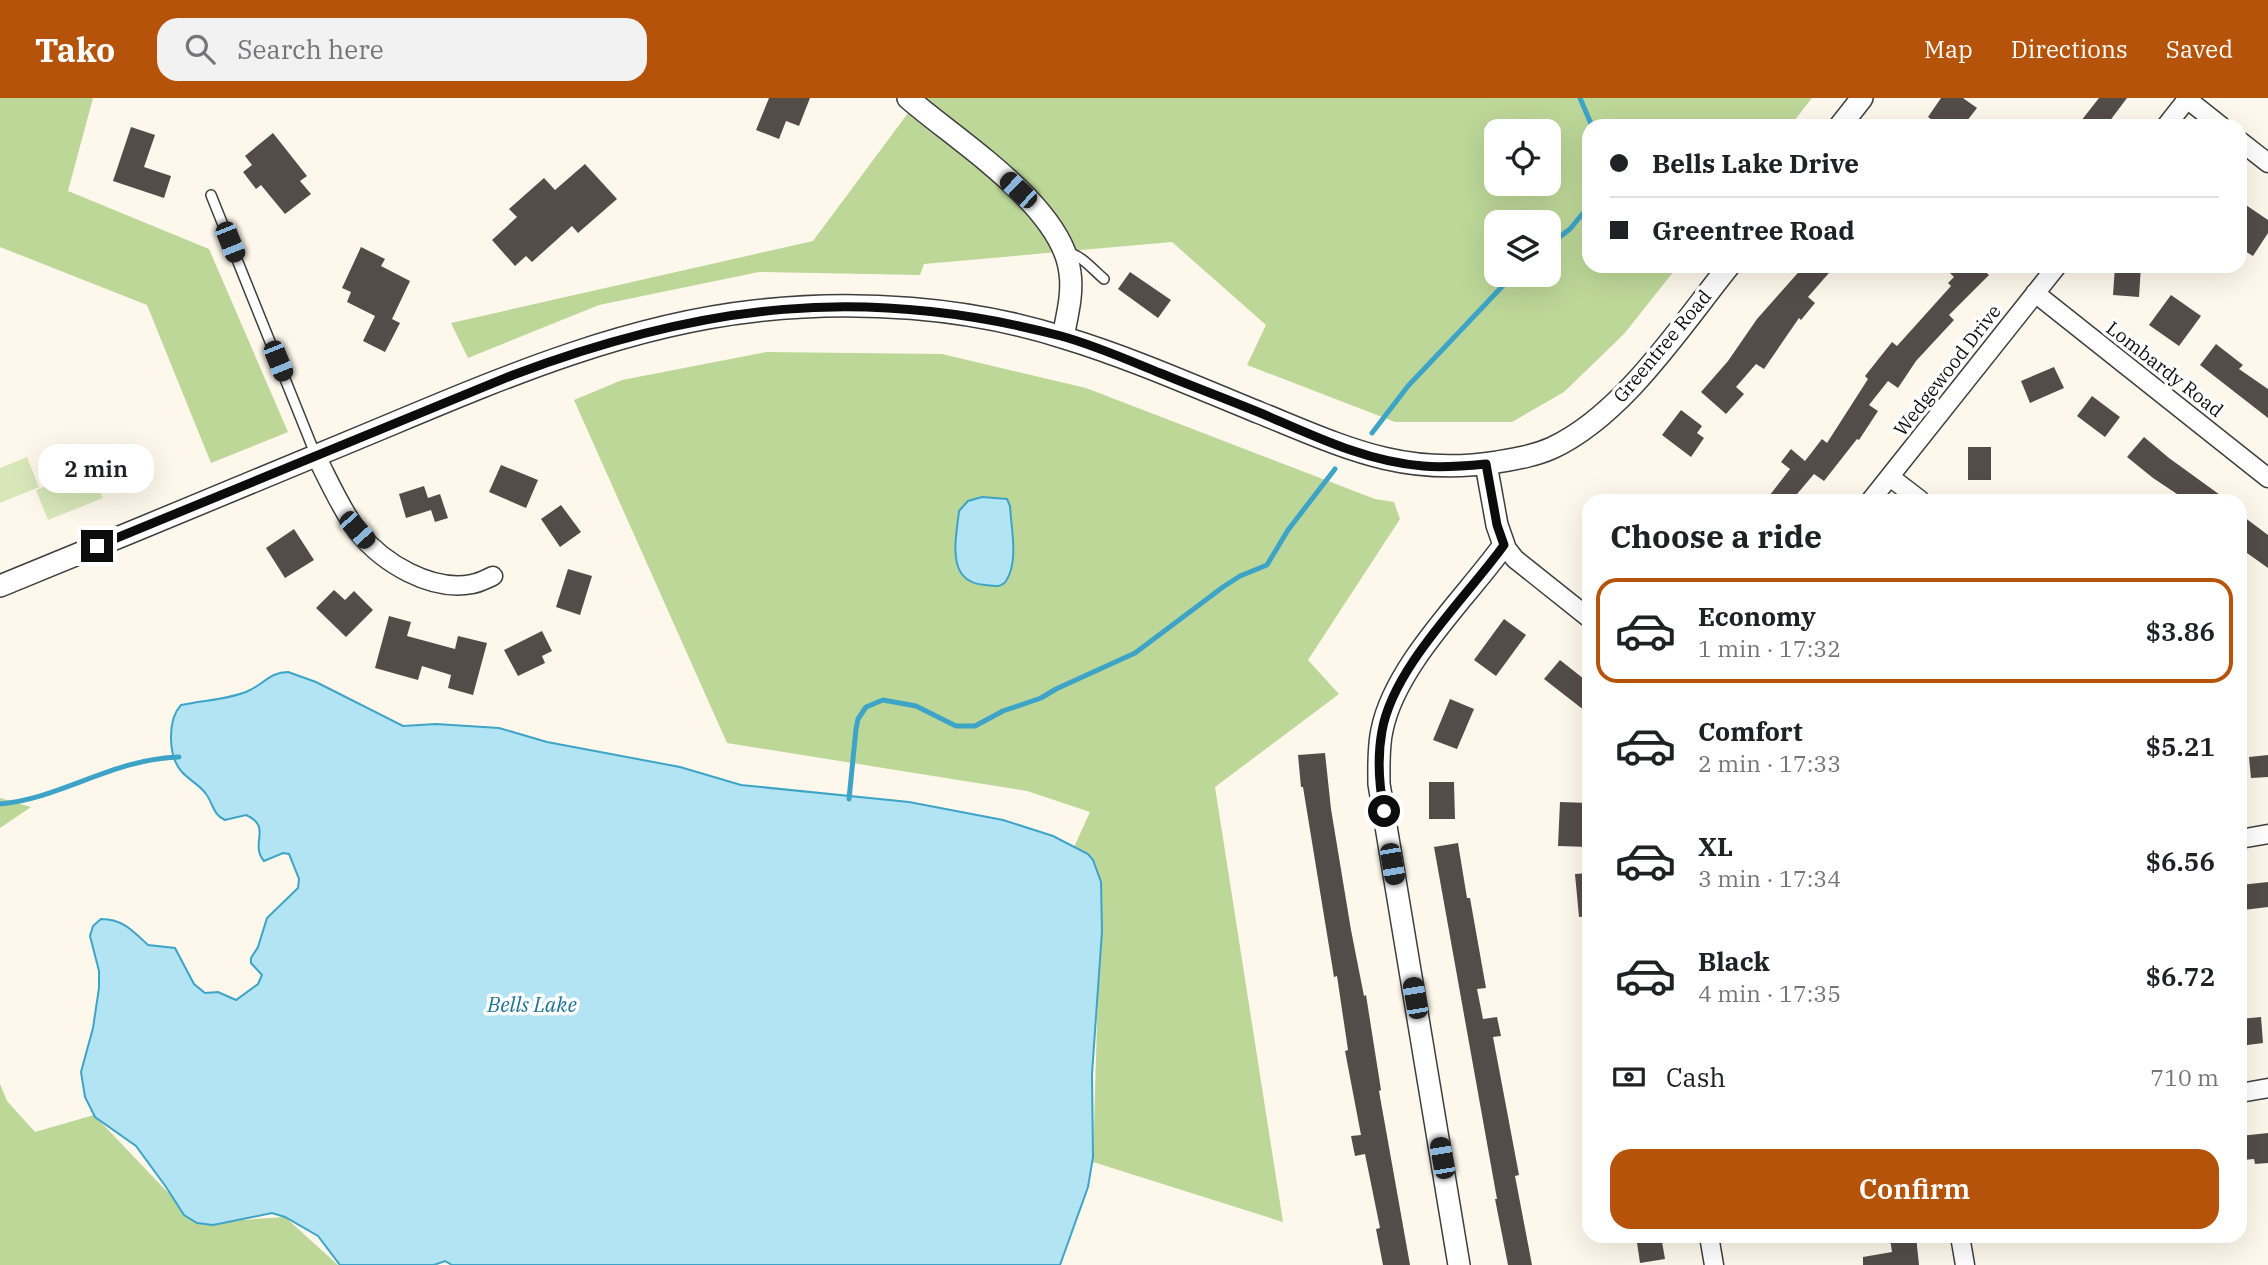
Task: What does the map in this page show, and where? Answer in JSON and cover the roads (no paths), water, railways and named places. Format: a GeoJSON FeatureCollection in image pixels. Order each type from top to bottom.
{"type":"FeatureCollection","features":[{"type":"Feature","properties":{"kind":"street"},"geometry":{"type":"LineString","coordinates":[[908,98],[1007,179],[1050,223],[1065,253],[1070,271],[1071,285],[1063,337]]}},
{"type":"Feature","properties":{"kind":"street"},"geometry":{"type":"LineString","coordinates":[[1846,119],[1862,98]]}},
{"type":"Feature","properties":{"kind":"street"},"geometry":{"type":"LineString","coordinates":[[2172,119],[2188,99],[2212,119]]}},
{"type":"Feature","properties":{"kind":"street"},"geometry":{"type":"LineString","coordinates":[[2247,146],[2268,163]]}},
{"type":"Feature","properties":{"kind":"street","name":"Greentree Road"},"geometry":{"type":"LineString","coordinates":[[0,586],[560,357],[674,324],[743,312],[826,306],[918,310],[990,320],[1063,337],[1337,445],[1382,459],[1423,467],[1486,464],[1533,455],[1554,447],[1604,414],[1660,353],[1723,273]]}},
{"type":"Feature","properties":{"kind":"street","name":"Wedgewood Drive"},"geometry":{"type":"LineString","coordinates":[[1876,494],[2051,273]]}},
{"type":"Feature","properties":{"kind":"street","name":"Lombardy Road"},"geometry":{"type":"LineString","coordinates":[[2035,293],[2268,478]]}},
{"type":"Feature","properties":{"kind":"street"},"geometry":{"type":"LineString","coordinates":[[316,456],[357,530],[374,550],[394,564],[437,583],[473,584],[493,576]]}},
{"type":"Feature","properties":{"kind":"street"},"geometry":{"type":"LineString","coordinates":[[1486,464],[1497,525],[1504,545],[1514,559],[1582,612]]}},
{"type":"Feature","properties":{"kind":"street"},"geometry":{"type":"LineString","coordinates":[[1890,477],[1912,494]]}},
{"type":"Feature","properties":{"kind":"street"},"geometry":{"type":"LineString","coordinates":[[1459,1265],[1379,785],[1379,755],[1382,729],[1388,711],[1406,674],[1504,545]]}},
{"type":"Feature","properties":{"kind":"street"},"geometry":{"type":"LineString","coordinates":[[2247,838],[2268,834]]}},
{"type":"Feature","properties":{"kind":"street"},"geometry":{"type":"LineString","coordinates":[[2247,1092],[2268,1088]]}},
{"type":"Feature","properties":{"kind":"street"},"geometry":{"type":"LineString","coordinates":[[1710,1243],[1714,1265]]}},
{"type":"Feature","properties":{"kind":"street"},"geometry":{"type":"LineString","coordinates":[[1961,1243],[1965,1265]]}},
{"type":"Feature","properties":{"kind":"lane"},"geometry":{"type":"LineString","coordinates":[[211,195],[316,456]]}},
{"type":"Feature","properties":{"kind":"lane"},"geometry":{"type":"LineString","coordinates":[[1065,253],[1073,253],[1104,279]]}},
{"type":"Feature","properties":{"kind":"water"},"geometry":{"type":"Polygon","coordinates":[[[982,497],[1007,499],[1010,506],[1012,564],[1006,581],[999,586],[973,582],[964,577],[956,558],[959,511],[968,501],[982,497]]]}},
{"type":"Feature","properties":{"kind":"water","name":"Bells Lake"},"geometry":{"type":"Polygon","coordinates":[[[288,672],[316,682],[403,726],[436,724],[499,728],[547,742],[680,767],[741,785],[909,802],[1003,820],[1053,836],[1088,854],[1101,882],[1102,931],[1092,1074],[1093,1157],[1088,1187],[1060,1265],[452,1265],[445,1261],[434,1265],[340,1265],[318,1236],[285,1217],[272,1213],[213,1225],[197,1223],[184,1215],[136,1146],[95,1117],[85,1097],[81,1072],[93,1028],[99,988],[99,971],[90,936],[93,926],[101,919],[109,920],[127,927],[148,945],[175,948],[194,984],[205,993],[218,992],[236,1000],[258,984],[262,975],[251,963],[251,958],[258,947],[267,918],[298,888],[299,879],[289,854],[283,853],[264,861],[259,848],[260,830],[254,820],[246,815],[225,820],[218,815],[204,791],[177,765],[172,748],[171,729],[181,705],[240,694],[272,676],[288,672]]]}},
{"type":"Feature","properties":{"kind":"waterway"},"geometry":{"type":"LineString","coordinates":[[1580,98],[1589,119]]}},
{"type":"Feature","properties":{"kind":"waterway"},"geometry":{"type":"LineString","coordinates":[[1561,236],[1582,214]]}},
{"type":"Feature","properties":{"kind":"waterway"},"geometry":{"type":"LineString","coordinates":[[1372,433],[1408,386],[1502,287]]}},
{"type":"Feature","properties":{"kind":"waterway"},"geometry":{"type":"LineString","coordinates":[[849,799],[856,729],[858,719],[866,707],[883,700],[916,706],[956,726],[975,726],[1135,653],[1223,587],[1240,576],[1267,565],[1288,530],[1335,469]]}},
{"type":"Feature","properties":{"kind":"waterway"},"geometry":{"type":"LineString","coordinates":[[0,804],[45,794],[132,764],[179,757]]}}]}
